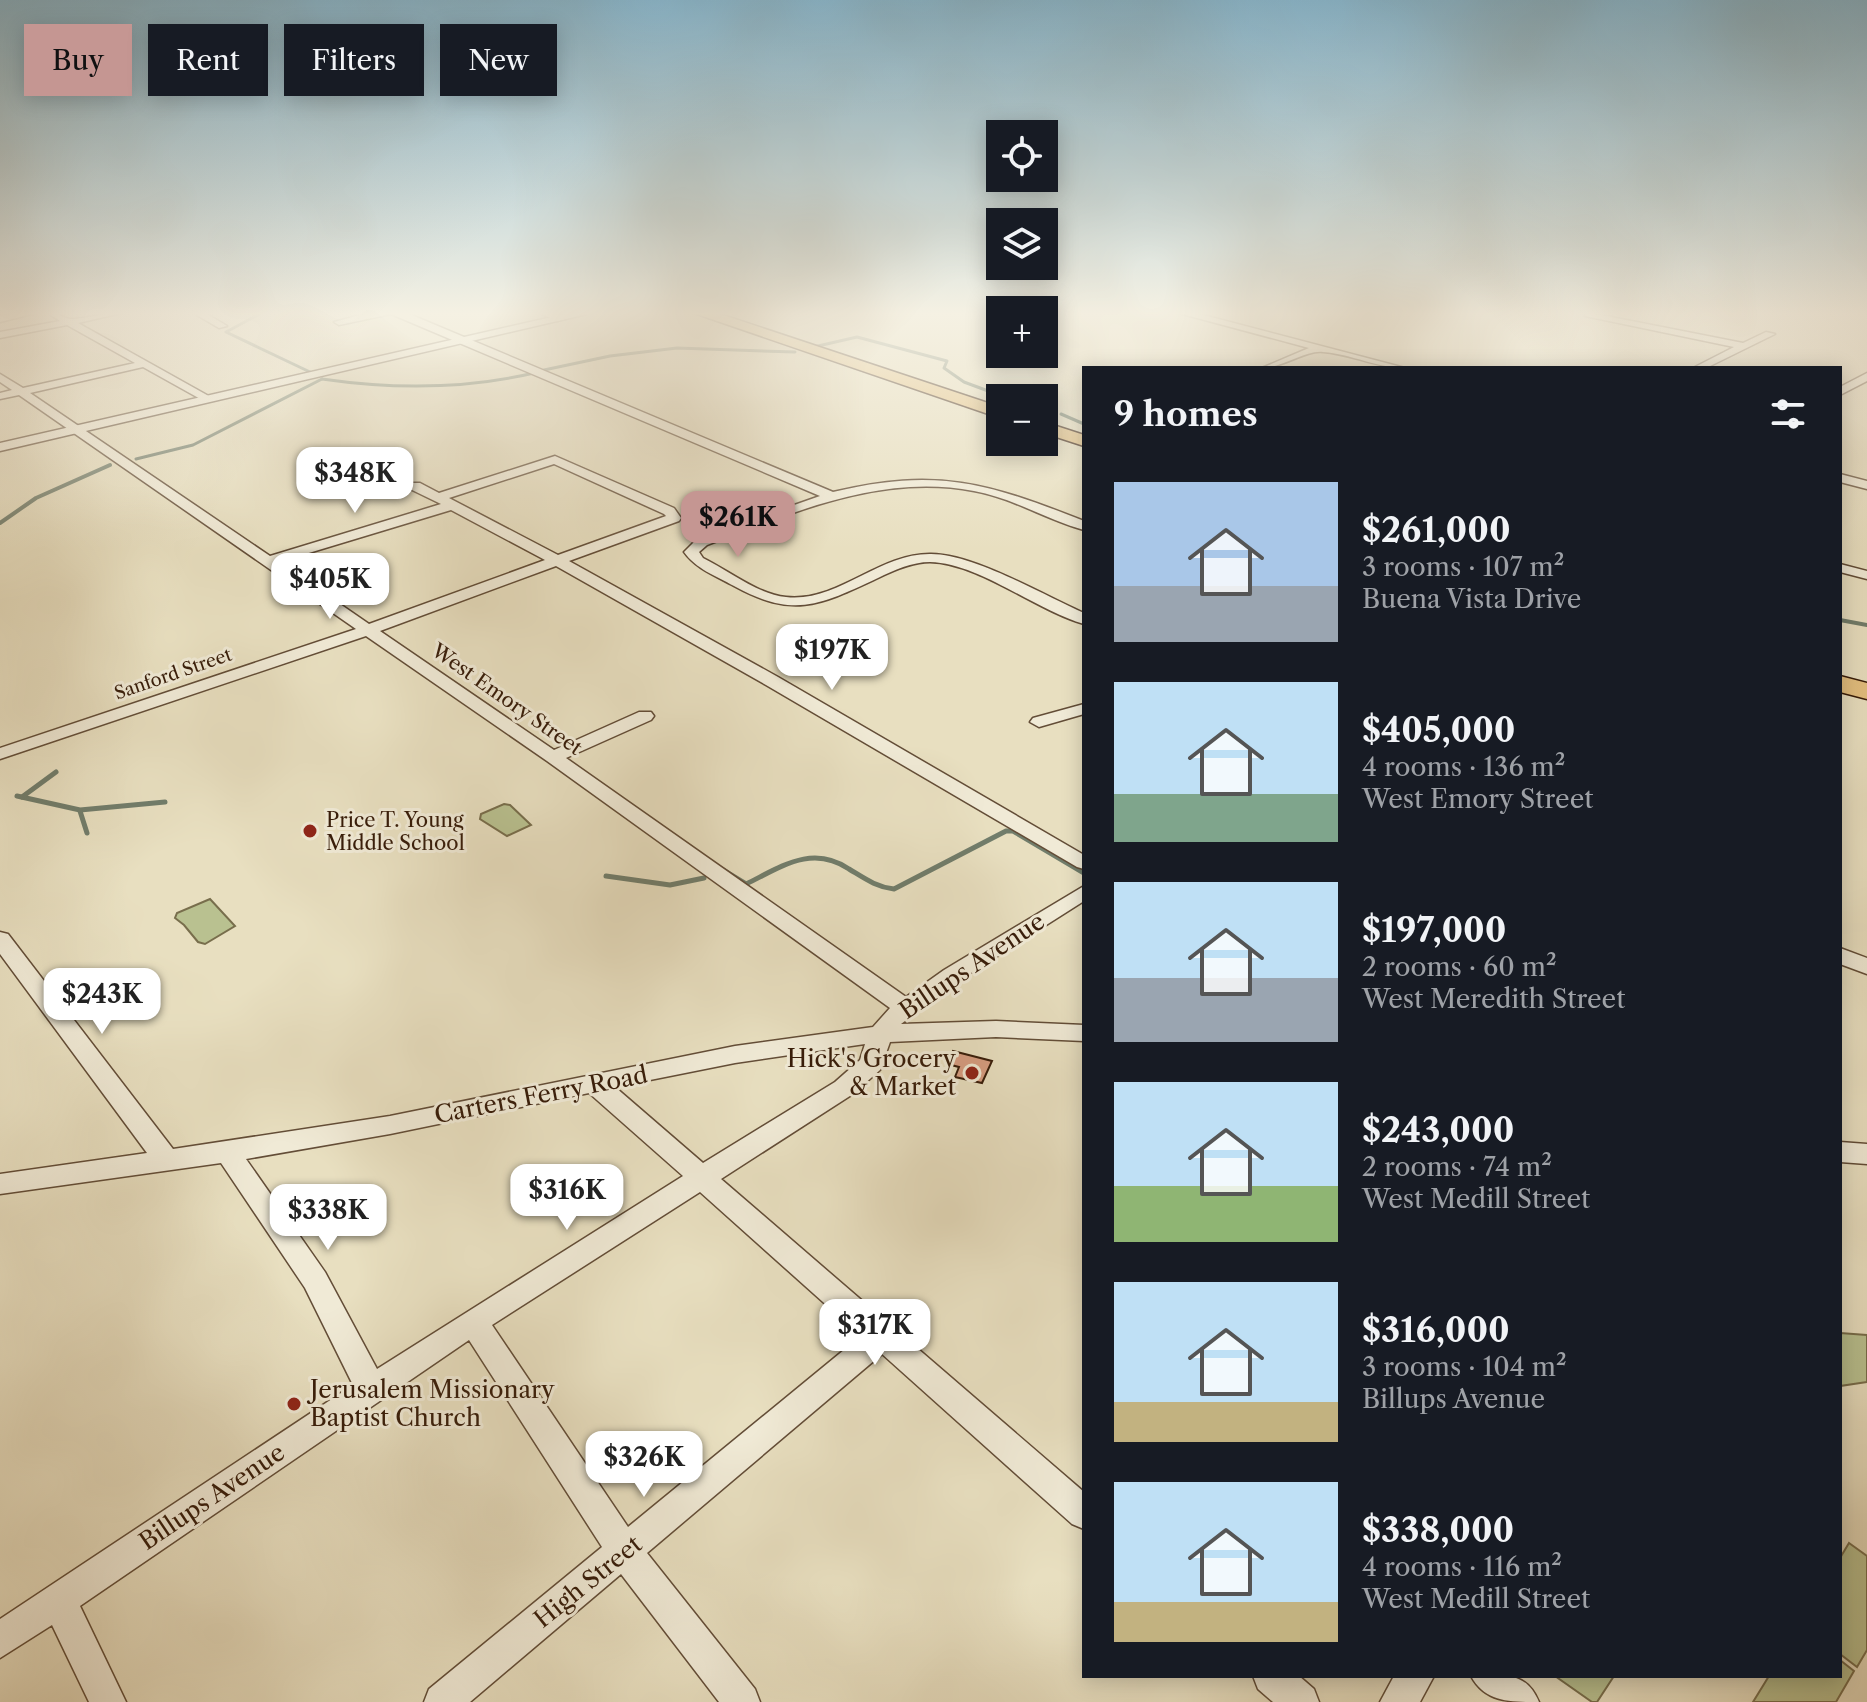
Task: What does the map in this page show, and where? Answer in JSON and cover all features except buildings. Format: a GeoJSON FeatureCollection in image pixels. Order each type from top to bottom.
{"type":"FeatureCollection","features":[{"type":"Feature","properties":{"kind":"main road"},"geometry":{"type":"LineString","coordinates":[[933,390],[986,408]]}},
{"type":"Feature","properties":{"kind":"main road"},"geometry":{"type":"LineString","coordinates":[[1058,431],[1082,439]]}},
{"type":"Feature","properties":{"kind":"main road"},"geometry":{"type":"LineString","coordinates":[[1842,685],[1867,691]]}},
{"type":"Feature","properties":{"kind":"street"},"geometry":{"type":"LineString","coordinates":[[192,390],[208,399]]}},
{"type":"Feature","properties":{"kind":"street"},"geometry":{"type":"LineString","coordinates":[[0,447],[246,390]]}},
{"type":"Feature","properties":{"kind":"street"},"geometry":{"type":"LineString","coordinates":[[583,390],[832,496]]}},
{"type":"Feature","properties":{"kind":"street"},"geometry":{"type":"LineString","coordinates":[[0,396],[22,391]]}},
{"type":"Feature","properties":{"kind":"street","name":"West Emory Street"},"geometry":{"type":"LineString","coordinates":[[22,391],[553,757],[906,1008]]}},
{"type":"Feature","properties":{"kind":"street","name":"Sanford Street"},"geometry":{"type":"LineString","coordinates":[[0,754],[367,630],[674,518],[669,511],[555,460],[436,498]]}},
{"type":"Feature","properties":{"kind":"street"},"geometry":{"type":"LineString","coordinates":[[1842,479],[1867,485]]}},
{"type":"Feature","properties":{"kind":"street"},"geometry":{"type":"LineString","coordinates":[[1082,525],[991,491],[955,483],[897,482],[832,496],[702,542],[694,547],[691,554],[698,561],[777,599],[794,602],[818,597],[909,560],[939,558],[1082,618]]}},
{"type":"Feature","properties":{"kind":"street"},"geometry":{"type":"LineString","coordinates":[[415,486],[772,681],[1082,862]]}},
{"type":"Feature","properties":{"kind":"street"},"geometry":{"type":"LineString","coordinates":[[269,561],[452,505]]}},
{"type":"Feature","properties":{"kind":"street"},"geometry":{"type":"LineString","coordinates":[[1842,569],[1867,575]]}},
{"type":"Feature","properties":{"kind":"street"},"geometry":{"type":"LineString","coordinates":[[1039,722],[1082,710]]}},
{"type":"Feature","properties":{"kind":"street"},"geometry":{"type":"LineString","coordinates":[[553,757],[645,716]]}},
{"type":"Feature","properties":{"kind":"street","name":"Billups Avenue"},"geometry":{"type":"LineString","coordinates":[[0,1640],[473,1321],[859,1078],[871,1064],[881,1033],[906,1008],[1082,893]]}},
{"type":"Feature","properties":{"kind":"street"},"geometry":{"type":"LineString","coordinates":[[4,955],[166,1159]]}},
{"type":"Feature","properties":{"kind":"street"},"geometry":{"type":"LineString","coordinates":[[1842,956],[1867,967]]}},
{"type":"Feature","properties":{"kind":"street","name":"Carters Ferry Road"},"geometry":{"type":"LineString","coordinates":[[0,1184],[388,1126],[783,1046],[881,1033],[1019,1028],[1082,1033]]}},
{"type":"Feature","properties":{"kind":"street"},"geometry":{"type":"LineString","coordinates":[[595,1084],[1082,1511]]}},
{"type":"Feature","properties":{"kind":"street"},"geometry":{"type":"LineString","coordinates":[[227,1151],[315,1280],[371,1389]]}},
{"type":"Feature","properties":{"kind":"street"},"geometry":{"type":"LineString","coordinates":[[1842,1152],[1867,1154]]}},
{"type":"Feature","properties":{"kind":"street"},"geometry":{"type":"LineString","coordinates":[[473,1321],[625,1552],[742,1702]]}},
{"type":"Feature","properties":{"kind":"street","name":"High Street"},"geometry":{"type":"LineString","coordinates":[[442,1702],[881,1337]]}},
{"type":"Feature","properties":{"kind":"street"},"geometry":{"type":"LineString","coordinates":[[59,1601],[108,1702]]}},
{"type":"Feature","properties":{"kind":"street"},"geometry":{"type":"LineString","coordinates":[[1273,1678],[1301,1702]]}},
{"type":"Feature","properties":{"kind":"street"},"geometry":{"type":"LineString","coordinates":[[1398,1702],[1415,1678]]}},
{"type":"Feature","properties":{"kind":"street"},"geometry":{"type":"LineString","coordinates":[[1491,1678],[1521,1702]]}},
{"type":"Feature","properties":{"kind":"green space"},"geometry":{"type":"Polygon","coordinates":[[[504,804],[510,805],[531,825],[507,836],[480,819],[481,814],[504,804]]]}},
{"type":"Feature","properties":{"kind":"green space"},"geometry":{"type":"Polygon","coordinates":[[[210,899],[235,926],[205,944],[198,942],[175,918],[177,913],[210,899]]]}},
{"type":"Feature","properties":{"kind":"green space"},"geometry":{"type":"Polygon","coordinates":[[[1842,1333],[1867,1335],[1867,1382],[1842,1386],[1842,1333]]]}},
{"type":"Feature","properties":{"kind":"green space"},"geometry":{"type":"Polygon","coordinates":[[[1849,1543],[1867,1556],[1867,1650],[1857,1667],[1842,1656],[1842,1555],[1849,1543]]]}},
{"type":"Feature","properties":{"kind":"green space"},"geometry":{"type":"Polygon","coordinates":[[[1842,1662],[1854,1671],[1836,1702],[1753,1702],[1768,1678],[1842,1678],[1842,1662]]]}},
{"type":"Feature","properties":{"kind":"green space"},"geometry":{"type":"Polygon","coordinates":[[[1558,1678],[1613,1678],[1597,1702],[1592,1702],[1558,1678]]]}},
{"type":"Feature","properties":{"kind":"waterway"},"geometry":{"type":"LineString","coordinates":[[136,459],[193,445],[300,390]]}},
{"type":"Feature","properties":{"kind":"waterway"},"geometry":{"type":"LineString","coordinates":[[1061,414],[1082,423]]}},
{"type":"Feature","properties":{"kind":"waterway"},"geometry":{"type":"LineString","coordinates":[[0,523],[36,498],[110,465]]}},
{"type":"Feature","properties":{"kind":"waterway"},"geometry":{"type":"LineString","coordinates":[[1842,620],[1867,625]]}},
{"type":"Feature","properties":{"kind":"waterway"},"geometry":{"type":"LineString","coordinates":[[22,797],[56,772]]}},
{"type":"Feature","properties":{"kind":"waterway"},"geometry":{"type":"LineString","coordinates":[[17,796],[80,810],[165,802]]}},
{"type":"Feature","properties":{"kind":"waterway"},"geometry":{"type":"LineString","coordinates":[[80,811],[87,833]]}},
{"type":"Feature","properties":{"kind":"waterway"},"geometry":{"type":"LineString","coordinates":[[723,870],[746,884],[784,865],[822,858],[876,884],[894,889],[1006,831],[1013,831],[1082,872]]}},
{"type":"Feature","properties":{"kind":"waterway"},"geometry":{"type":"LineString","coordinates":[[606,876],[670,885],[704,878]]}},
{"type":"Feature","properties":{"kind":"place","name":"Price T. Young Middle School"},"geometry":{"type":"Point","coordinates":[310,831]}},
{"type":"Feature","properties":{"kind":"place","name":"Hick's Grocery & Market"},"geometry":{"type":"Point","coordinates":[972,1073]}},
{"type":"Feature","properties":{"kind":"place","name":"Jerusalem Missionary Baptist Church"},"geometry":{"type":"Point","coordinates":[294,1404]}}]}
